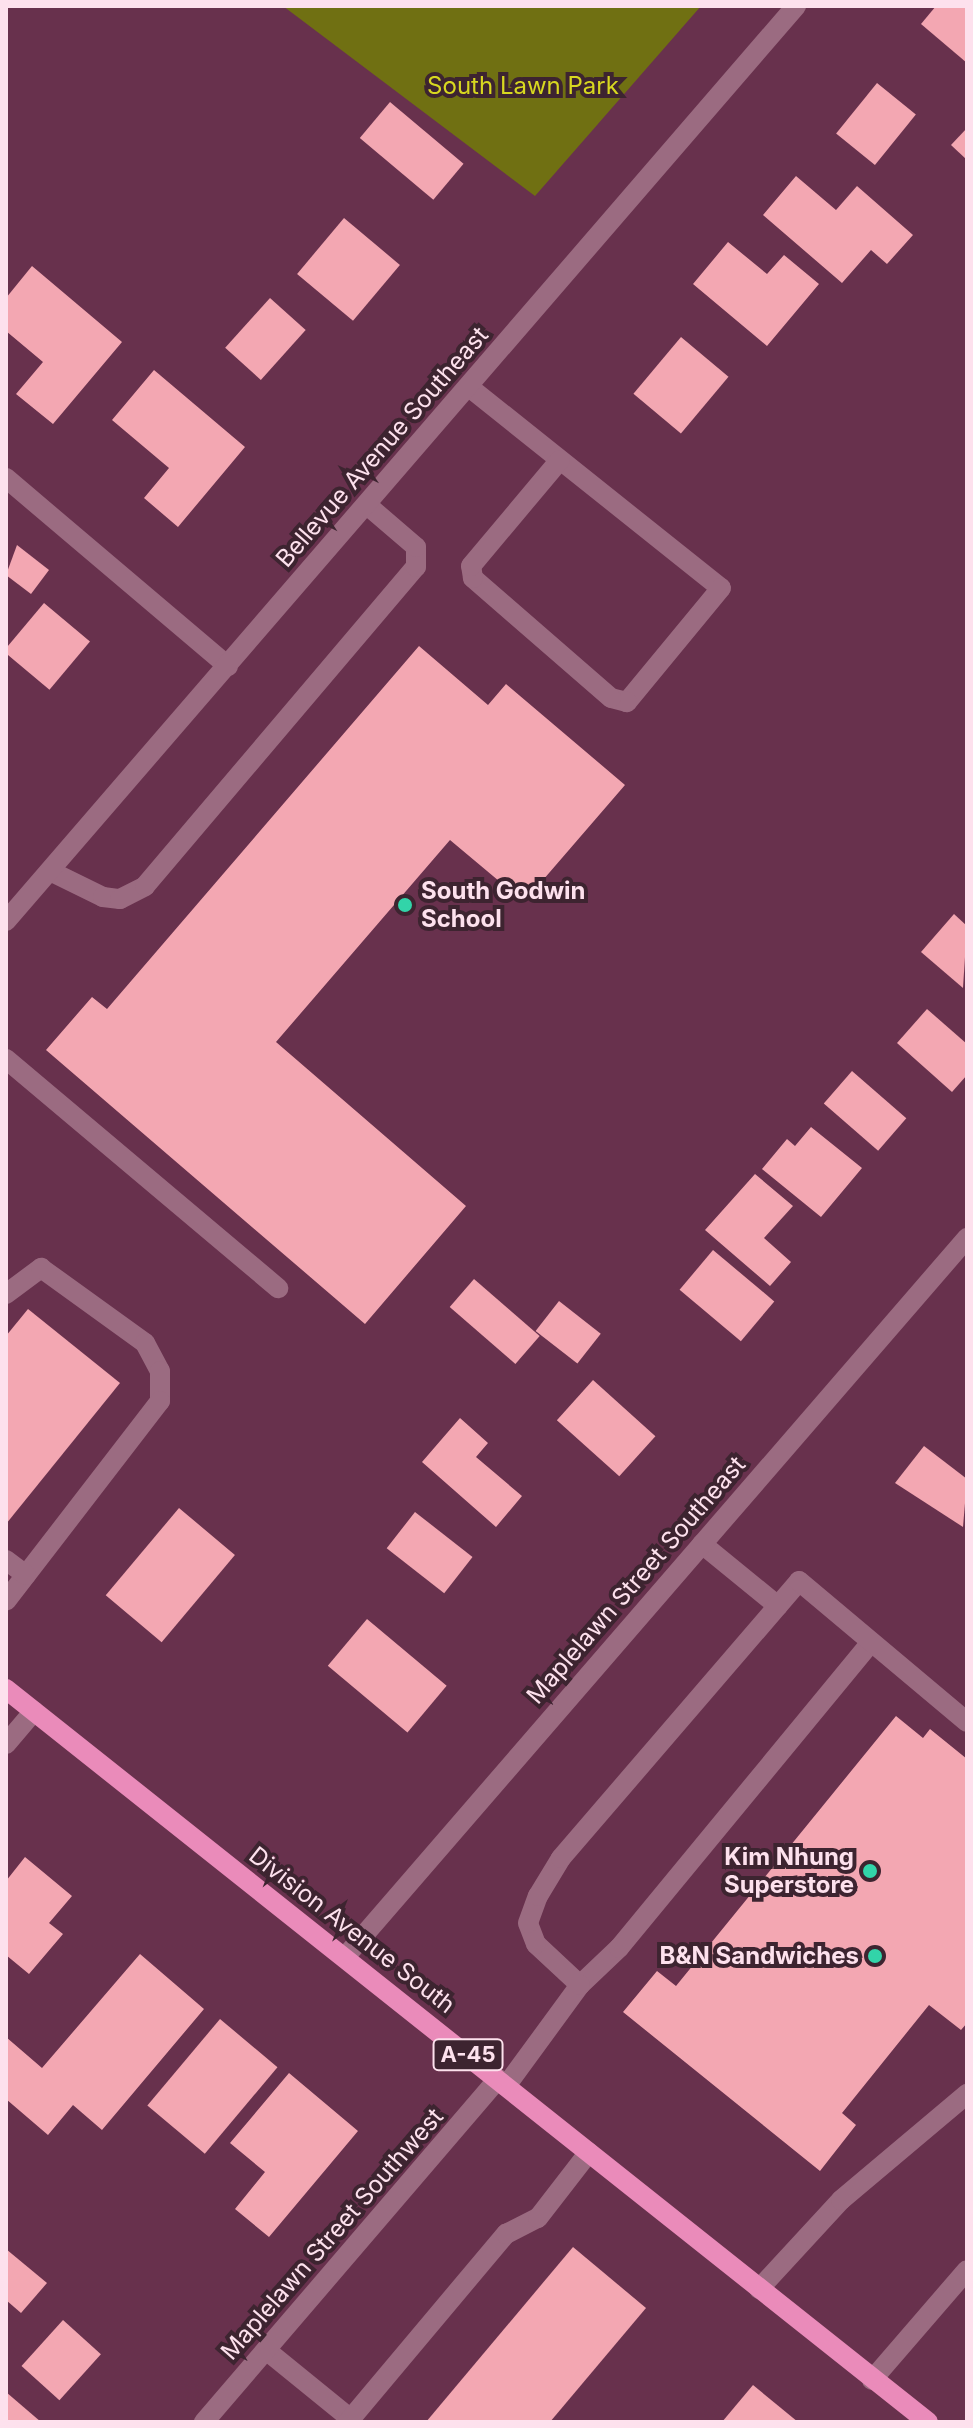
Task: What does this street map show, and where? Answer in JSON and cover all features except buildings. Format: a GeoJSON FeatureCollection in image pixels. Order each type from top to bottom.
{"type":"FeatureCollection","features":[{"type":"Feature","properties":{"kind":"main road","name":"Division Avenue South"},"geometry":{"type":"LineString","coordinates":[[6,1689],[928,2422]]}},
{"type":"Feature","properties":{"kind":"street","name":"Bellevue Avenue Southeast"},"geometry":{"type":"LineString","coordinates":[[6,921],[796,6]]}},
{"type":"Feature","properties":{"kind":"street"},"geometry":{"type":"LineString","coordinates":[[469,387],[721,588],[627,702],[611,698],[473,578],[471,566],[560,460]]}},
{"type":"Feature","properties":{"kind":"street"},"geometry":{"type":"LineString","coordinates":[[6,478],[228,666]]}},
{"type":"Feature","properties":{"kind":"street"},"geometry":{"type":"LineString","coordinates":[[50,871],[120,899],[155,875],[416,567],[416,547],[367,505]]}},
{"type":"Feature","properties":{"kind":"street"},"geometry":{"type":"LineString","coordinates":[[6,1059],[278,1288]]}},
{"type":"Feature","properties":{"kind":"street","name":"Maplelawn Street Southeast"},"geometry":{"type":"LineString","coordinates":[[345,1957],[967,1238]]}},
{"type":"Feature","properties":{"kind":"street"},"geometry":{"type":"LineString","coordinates":[[6,1294],[41,1268],[145,1343],[160,1371],[160,1401],[6,1601]]}},
{"type":"Feature","properties":{"kind":"street"},"geometry":{"type":"LineString","coordinates":[[702,1544],[778,1606]]}},
{"type":"Feature","properties":{"kind":"street"},"geometry":{"type":"LineString","coordinates":[[6,1560],[26,1575]]}},
{"type":"Feature","properties":{"kind":"street"},"geometry":{"type":"LineString","coordinates":[[580,1985],[536,1944],[528,1923],[538,1896],[561,1858],[799,1581],[967,1722]]}},
{"type":"Feature","properties":{"kind":"street","name":"Maplelawn Street Southwest"},"geometry":{"type":"LineString","coordinates":[[204,2422],[502,2082],[580,1985],[619,1948],[871,1642]]}},
{"type":"Feature","properties":{"kind":"street"},"geometry":{"type":"LineString","coordinates":[[6,1744],[34,1711]]}},
{"type":"Feature","properties":{"kind":"street"},"geometry":{"type":"LineString","coordinates":[[759,2289],[841,2200],[967,2094]]}},
{"type":"Feature","properties":{"kind":"street"},"geometry":{"type":"LineString","coordinates":[[266,2350],[349,2420],[506,2234],[538,2218],[589,2152]]}},
{"type":"Feature","properties":{"kind":"street"},"geometry":{"type":"LineString","coordinates":[[872,2380],[967,2270]]}},
{"type":"Feature","properties":{"kind":"green space","name":"South Lawn Park"},"geometry":{"type":"Polygon","coordinates":[[[283,6],[701,6],[535,196],[283,6]]]}},
{"type":"Feature","properties":{"kind":"place","name":"South Godwin School"},"geometry":{"type":"Point","coordinates":[405,905]}},
{"type":"Feature","properties":{"kind":"place","name":"Kim Nhung Superstore"},"geometry":{"type":"Point","coordinates":[870,1871]}},
{"type":"Feature","properties":{"kind":"place","name":"B&N Sandwiches"},"geometry":{"type":"Point","coordinates":[875,1956]}}]}
